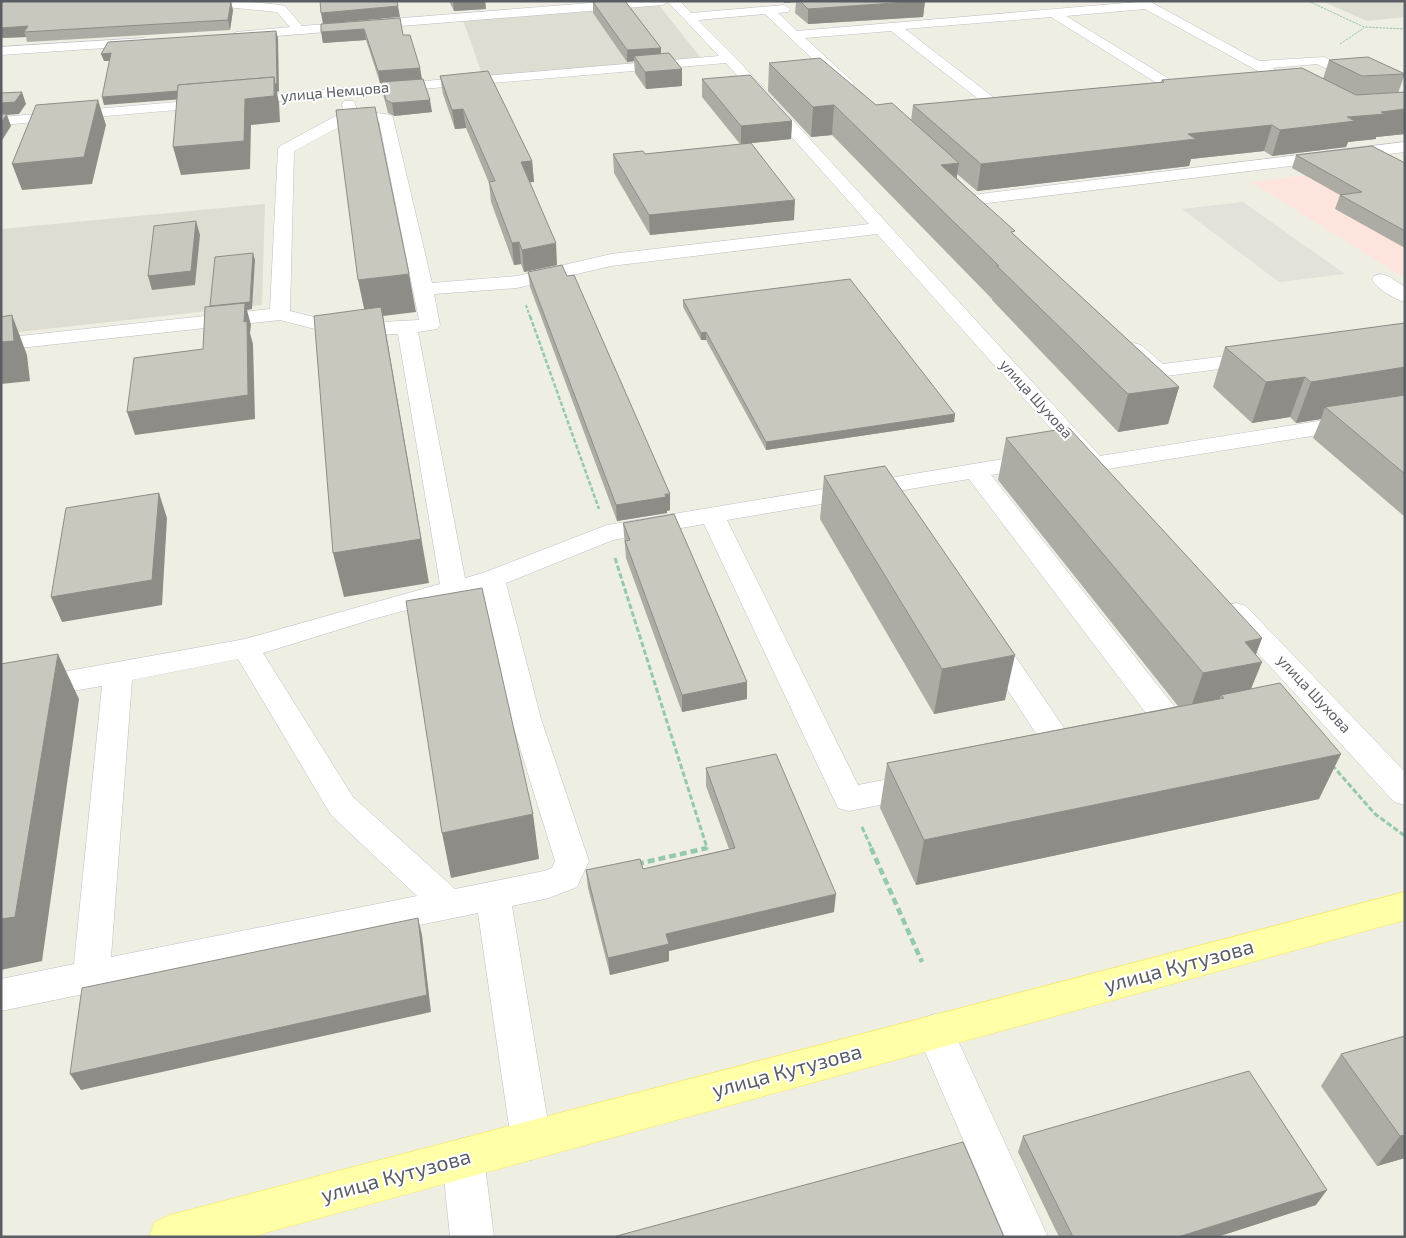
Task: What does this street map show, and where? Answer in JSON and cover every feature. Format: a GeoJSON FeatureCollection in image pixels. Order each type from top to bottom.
{"type":"FeatureCollection","features":[{"type":"Feature","properties":{"kind":"main road","name":"улица Кутузова"},"geometry":{"type":"LineString","coordinates":[[170,1237],[1405,906]]}},
{"type":"Feature","properties":{"kind":"street"},"geometry":{"type":"LineString","coordinates":[[206,1],[281,9],[298,30]]}},
{"type":"Feature","properties":{"kind":"street"},"geometry":{"type":"LineString","coordinates":[[230,35],[557,6],[663,1]]}},
{"type":"Feature","properties":{"kind":"street"},"geometry":{"type":"LineString","coordinates":[[794,35],[1053,13],[1143,3],[1294,86],[1261,86]]}},
{"type":"Feature","properties":{"kind":"street"},"geometry":{"type":"LineString","coordinates":[[680,9],[767,10],[796,8]]}},
{"type":"Feature","properties":{"kind":"street","name":"улица Шухова"},"geometry":{"type":"LineString","coordinates":[[680,9],[729,59],[1096,465]]}},
{"type":"Feature","properties":{"kind":"street"},"geometry":{"type":"LineString","coordinates":[[767,10],[863,99]]}},
{"type":"Feature","properties":{"kind":"street"},"geometry":{"type":"LineString","coordinates":[[1053,13],[1189,94],[1164,96]]}},
{"type":"Feature","properties":{"kind":"street"},"geometry":{"type":"LineString","coordinates":[[894,26],[1010,112],[986,115]]}},
{"type":"Feature","properties":{"kind":"street"},"geometry":{"type":"LineString","coordinates":[[1,52],[152,41]]}},
{"type":"Feature","properties":{"kind":"street","name":"улица Немцова"},"geometry":{"type":"LineString","coordinates":[[1,122],[729,59]]}},
{"type":"Feature","properties":{"kind":"street"},"geometry":{"type":"LineString","coordinates":[[1256,65],[1319,60],[1402,109]]}},
{"type":"Feature","properties":{"kind":"street"},"geometry":{"type":"LineString","coordinates":[[348,91],[351,114]]}},
{"type":"Feature","properties":{"kind":"street"},"geometry":{"type":"LineString","coordinates":[[1,344],[280,314],[342,330],[407,328],[430,325],[424,289],[386,118],[351,114],[286,149],[280,314]]}},
{"type":"Feature","properties":{"kind":"street"},"geometry":{"type":"LineString","coordinates":[[1389,136],[1405,146]]}},
{"type":"Feature","properties":{"kind":"street"},"geometry":{"type":"LineString","coordinates":[[972,200],[1405,146]]}},
{"type":"Feature","properties":{"kind":"street"},"geometry":{"type":"LineString","coordinates":[[959,188],[987,214]]}},
{"type":"Feature","properties":{"kind":"street"},"geometry":{"type":"LineString","coordinates":[[424,289],[518,282],[611,260],[882,228]]}},
{"type":"Feature","properties":{"kind":"street"},"geometry":{"type":"LineString","coordinates":[[1381,280],[1405,296]]}},
{"type":"Feature","properties":{"kind":"street"},"geometry":{"type":"LineString","coordinates":[[407,328],[454,589]]}},
{"type":"Feature","properties":{"kind":"street"},"geometry":{"type":"LineString","coordinates":[[1122,338],[1158,371],[1276,355]]}},
{"type":"Feature","properties":{"kind":"street"},"geometry":{"type":"LineString","coordinates":[[1,693],[246,648],[364,613],[492,579],[607,532],[974,470],[1096,465],[1405,414]]}},
{"type":"Feature","properties":{"kind":"street"},"geometry":{"type":"LineString","coordinates":[[974,470],[1164,736],[1207,727]]}},
{"type":"Feature","properties":{"kind":"street"},"geometry":{"type":"LineString","coordinates":[[886,485],[903,510]]}},
{"type":"Feature","properties":{"kind":"street"},"geometry":{"type":"LineString","coordinates":[[712,515],[849,799],[944,780]]}},
{"type":"Feature","properties":{"kind":"street"},"geometry":{"type":"LineString","coordinates":[[1,995],[549,884],[565,877],[572,862],[526,718],[492,579]]}},
{"type":"Feature","properties":{"kind":"street","name":"улица Шухова"},"geometry":{"type":"LineString","coordinates":[[1219,594],[1323,703],[1405,793]]}},
{"type":"Feature","properties":{"kind":"street"},"geometry":{"type":"LineString","coordinates":[[974,616],[1066,755]]}},
{"type":"Feature","properties":{"kind":"street"},"geometry":{"type":"LineString","coordinates":[[246,648],[342,806],[448,904]]}},
{"type":"Feature","properties":{"kind":"street"},"geometry":{"type":"LineString","coordinates":[[91,978],[118,673]]}},
{"type":"Feature","properties":{"kind":"street"},"geometry":{"type":"LineString","coordinates":[[1294,709],[1323,703]]}},
{"type":"Feature","properties":{"kind":"street"},"geometry":{"type":"LineString","coordinates":[[493,894],[531,1140]]}},
{"type":"Feature","properties":{"kind":"street"},"geometry":{"type":"LineString","coordinates":[[935,1031],[1027,1237]]}},
{"type":"Feature","properties":{"kind":"street"},"geometry":{"type":"LineString","coordinates":[[463,1158],[472,1237]]}},
{"type":"Feature","properties":{"kind":"path"},"geometry":{"type":"LineString","coordinates":[[1308,1],[1364,27],[1405,29]]}},
{"type":"Feature","properties":{"kind":"path"},"geometry":{"type":"LineString","coordinates":[[518,282],[607,532],[707,848],[633,864]]}},
{"type":"Feature","properties":{"kind":"path"},"geometry":{"type":"LineString","coordinates":[[849,799],[922,962]]}},
{"type":"Feature","properties":{"kind":"shaded area"},"geometry":{"type":"Polygon","coordinates":[[[1322,1],[1405,1],[1405,17],[1367,21],[1322,1]]]}},
{"type":"Feature","properties":{"kind":"shaded area"},"geometry":{"type":"Polygon","coordinates":[[[658,4],[701,58],[483,77],[463,20],[658,4]]]}},
{"type":"Feature","properties":{"kind":"shaded area"},"geometry":{"type":"Polygon","coordinates":[[[1405,163],[1405,278],[1251,182],[1405,163]]]}},
{"type":"Feature","properties":{"kind":"shaded area"},"geometry":{"type":"Polygon","coordinates":[[[1243,202],[1345,274],[1279,282],[1182,209],[1243,202]]]}},
{"type":"Feature","properties":{"kind":"shaded area"},"geometry":{"type":"Polygon","coordinates":[[[265,204],[262,305],[1,334],[1,229],[265,204]]]}},
{"type":"Feature","properties":{"kind":"building"},"geometry":{"type":"Polygon","coordinates":[[[1,1],[231,1],[228,20],[24,32],[28,26],[1,28],[1,1]]]}},
{"type":"Feature","properties":{"kind":"building"},"geometry":{"type":"Polygon","coordinates":[[[320,1],[397,1],[398,6],[321,13],[320,1]]]}},
{"type":"Feature","properties":{"kind":"building"},"geometry":{"type":"Polygon","coordinates":[[[625,1],[661,48],[627,50],[593,2],[625,1]]]}},
{"type":"Feature","properties":{"kind":"building"},"geometry":{"type":"Polygon","coordinates":[[[800,1],[922,1],[808,9],[800,1]]]}},
{"type":"Feature","properties":{"kind":"building"},"geometry":{"type":"Polygon","coordinates":[[[400,18],[403,35],[410,35],[420,68],[378,71],[364,29],[321,32],[321,24],[400,18]]]}},
{"type":"Feature","properties":{"kind":"building"},"geometry":{"type":"Polygon","coordinates":[[[276,31],[277,84],[275,84],[274,77],[178,85],[178,91],[102,97],[111,53],[101,54],[108,42],[276,31]]]}},
{"type":"Feature","properties":{"kind":"building"},"geometry":{"type":"Polygon","coordinates":[[[669,53],[682,69],[645,72],[634,56],[669,53]]]}},
{"type":"Feature","properties":{"kind":"building"},"geometry":{"type":"Polygon","coordinates":[[[1368,57],[1405,74],[1362,76],[1329,60],[1368,57]]]}},
{"type":"Feature","properties":{"kind":"building"},"geometry":{"type":"Polygon","coordinates":[[[820,58],[876,105],[892,103],[959,163],[941,165],[1015,231],[1011,232],[1179,387],[1128,394],[834,105],[813,107],[769,63],[820,58]]]}},
{"type":"Feature","properties":{"kind":"building"},"geometry":{"type":"Polygon","coordinates":[[[1302,68],[1356,95],[1405,92],[1405,109],[1381,112],[1385,114],[1347,117],[1355,121],[1280,130],[1272,125],[1188,134],[1196,139],[981,164],[913,105],[1164,82],[1162,80],[1302,68]]]}},
{"type":"Feature","properties":{"kind":"building"},"geometry":{"type":"Polygon","coordinates":[[[488,71],[532,161],[521,162],[556,243],[522,250],[519,242],[512,243],[489,182],[495,181],[463,109],[452,110],[440,76],[488,71]]]}},
{"type":"Feature","properties":{"kind":"building"},"geometry":{"type":"Polygon","coordinates":[[[750,75],[792,121],[741,126],[702,79],[750,75]]]}},
{"type":"Feature","properties":{"kind":"building"},"geometry":{"type":"Polygon","coordinates":[[[274,77],[274,96],[245,99],[244,141],[173,147],[178,85],[274,77]]]}},
{"type":"Feature","properties":{"kind":"building"},"geometry":{"type":"Polygon","coordinates":[[[423,79],[430,100],[392,103],[386,100],[381,82],[423,79]]]}},
{"type":"Feature","properties":{"kind":"building"},"geometry":{"type":"Polygon","coordinates":[[[22,92],[15,102],[1,103],[1,93],[22,92]]]}},
{"type":"Feature","properties":{"kind":"building"},"geometry":{"type":"Polygon","coordinates":[[[98,100],[84,157],[12,164],[36,105],[98,100]]]}},
{"type":"Feature","properties":{"kind":"building"},"geometry":{"type":"Polygon","coordinates":[[[375,107],[409,274],[358,280],[336,110],[375,107]]]}},
{"type":"Feature","properties":{"kind":"building"},"geometry":{"type":"Polygon","coordinates":[[[1,114],[7,114],[1,123],[1,114]]]}},
{"type":"Feature","properties":{"kind":"building"},"geometry":{"type":"Polygon","coordinates":[[[751,143],[795,200],[649,215],[613,154],[643,151],[645,154],[751,143]]]}},
{"type":"Feature","properties":{"kind":"building"},"geometry":{"type":"Polygon","coordinates":[[[1372,146],[1405,163],[1405,231],[1340,195],[1362,192],[1296,155],[1372,146]]]}},
{"type":"Feature","properties":{"kind":"building"},"geometry":{"type":"Polygon","coordinates":[[[196,221],[191,271],[148,276],[154,226],[196,221]]]}},
{"type":"Feature","properties":{"kind":"building"},"geometry":{"type":"Polygon","coordinates":[[[253,253],[250,302],[210,306],[215,257],[253,253]]]}},
{"type":"Feature","properties":{"kind":"building"},"geometry":{"type":"Polygon","coordinates":[[[562,265],[567,276],[574,275],[670,494],[665,494],[666,497],[616,505],[528,272],[562,265]]]}},
{"type":"Feature","properties":{"kind":"building"},"geometry":{"type":"Polygon","coordinates":[[[850,279],[955,414],[766,442],[706,332],[701,333],[683,300],[850,279]]]}},
{"type":"Feature","properties":{"kind":"building"},"geometry":{"type":"Polygon","coordinates":[[[245,303],[244,322],[247,321],[248,395],[127,412],[134,358],[203,349],[205,307],[245,303]]]}},
{"type":"Feature","properties":{"kind":"building"},"geometry":{"type":"Polygon","coordinates":[[[381,307],[421,539],[333,553],[314,316],[381,307]]]}},
{"type":"Feature","properties":{"kind":"building"},"geometry":{"type":"Polygon","coordinates":[[[12,315],[14,341],[1,342],[1,317],[12,315]]]}},
{"type":"Feature","properties":{"kind":"building"},"geometry":{"type":"Polygon","coordinates":[[[1405,323],[1405,367],[1311,382],[1305,377],[1266,382],[1225,347],[1405,323]]]}},
{"type":"Feature","properties":{"kind":"building"},"geometry":{"type":"Polygon","coordinates":[[[1405,395],[1405,474],[1325,407],[1405,395]]]}},
{"type":"Feature","properties":{"kind":"building"},"geometry":{"type":"Polygon","coordinates":[[[1069,428],[1262,638],[1245,642],[1262,662],[1203,673],[1006,438],[1069,428]]]}},
{"type":"Feature","properties":{"kind":"building"},"geometry":{"type":"Polygon","coordinates":[[[885,466],[1015,655],[942,669],[824,476],[885,466]]]}},
{"type":"Feature","properties":{"kind":"building"},"geometry":{"type":"Polygon","coordinates":[[[159,493],[152,580],[51,597],[66,508],[159,493]]]}},
{"type":"Feature","properties":{"kind":"building"},"geometry":{"type":"Polygon","coordinates":[[[674,514],[747,682],[682,695],[625,541],[630,540],[623,523],[674,514]]]}},
{"type":"Feature","properties":{"kind":"building"},"geometry":{"type":"Polygon","coordinates":[[[482,588],[533,814],[442,833],[406,601],[482,588]]]}},
{"type":"Feature","properties":{"kind":"building"},"geometry":{"type":"Polygon","coordinates":[[[58,654],[15,917],[1,919],[1,664],[58,654]]]}},
{"type":"Feature","properties":{"kind":"building"},"geometry":{"type":"Polygon","coordinates":[[[1280,683],[1341,754],[924,840],[887,763],[1224,698],[1221,695],[1280,683]]]}},
{"type":"Feature","properties":{"kind":"building"},"geometry":{"type":"Polygon","coordinates":[[[776,754],[836,894],[666,934],[669,944],[608,958],[586,870],[640,859],[643,869],[735,848],[706,768],[776,754]]]}},
{"type":"Feature","properties":{"kind":"building"},"geometry":{"type":"Polygon","coordinates":[[[418,918],[427,995],[70,1074],[82,988],[418,918]]]}},
{"type":"Feature","properties":{"kind":"building"},"geometry":{"type":"Polygon","coordinates":[[[1405,1036],[1405,1135],[1400,1136],[1341,1054],[1405,1036]]]}},
{"type":"Feature","properties":{"kind":"building"},"geometry":{"type":"Polygon","coordinates":[[[1249,1071],[1327,1190],[1178,1237],[1073,1237],[1023,1136],[1249,1071]]]}},
{"type":"Feature","properties":{"kind":"building"},"geometry":{"type":"Polygon","coordinates":[[[963,1142],[1004,1237],[613,1237],[963,1142]]]}}]}
